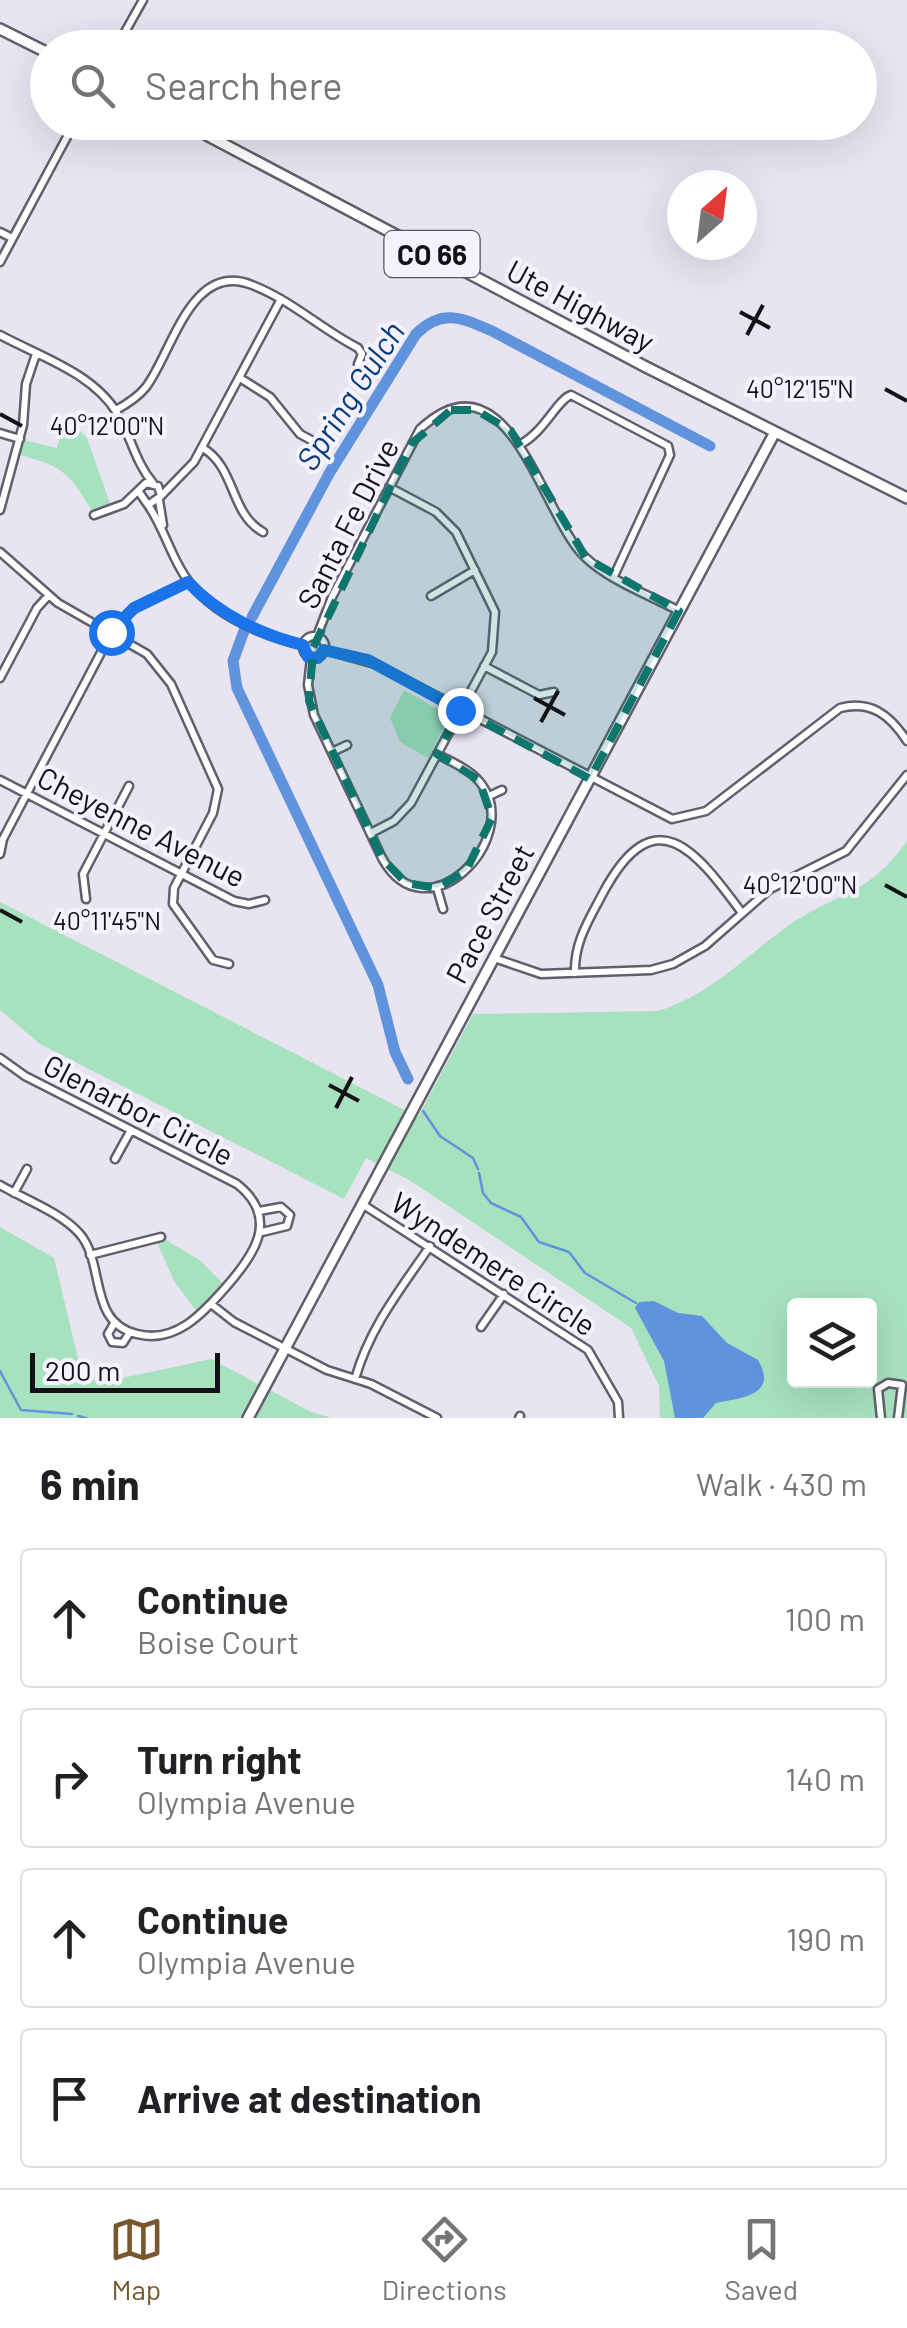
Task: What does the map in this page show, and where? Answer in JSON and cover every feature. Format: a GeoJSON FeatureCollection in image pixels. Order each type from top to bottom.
{"type":"FeatureCollection","features":[{"type":"Feature","properties":{"kind":"main road"},"geometry":{"type":"LineString","coordinates":[[0,29],[30,44]]}},
{"type":"Feature","properties":{"kind":"main road","name":"Ute Highway"},"geometry":{"type":"LineString","coordinates":[[216,140],[907,498]]}},
{"type":"Feature","properties":{"kind":"main road","name":"Pace Street"},"geometry":{"type":"LineString","coordinates":[[248,1418],[775,432]]}},
{"type":"Feature","properties":{"kind":"street"},"geometry":{"type":"LineString","coordinates":[[126,30],[143,0]]}},
{"type":"Feature","properties":{"kind":"street"},"geometry":{"type":"LineString","coordinates":[[0,262],[66,140]]}},
{"type":"Feature","properties":{"kind":"street"},"geometry":{"type":"LineString","coordinates":[[0,232],[12,238]]}},
{"type":"Feature","properties":{"kind":"street"},"geometry":{"type":"LineString","coordinates":[[116,410],[144,390],[192,304],[218,284],[241,282],[281,300],[358,348],[362,354],[358,364]]}},
{"type":"Feature","properties":{"kind":"street"},"geometry":{"type":"LineString","coordinates":[[94,515],[124,504],[146,504],[160,498],[175,482],[203,448],[281,300]]}},
{"type":"Feature","properties":{"kind":"street"},"geometry":{"type":"LineString","coordinates":[[0,335],[88,382],[116,410],[138,462],[160,498],[164,531]]}},
{"type":"Feature","properties":{"kind":"street"},"geometry":{"type":"LineString","coordinates":[[0,510],[20,439],[26,384],[36,354]]}},
{"type":"Feature","properties":{"kind":"street"},"geometry":{"type":"LineString","coordinates":[[240,378],[270,397],[300,434],[312,440]]}},
{"type":"Feature","properties":{"kind":"street"},"geometry":{"type":"LineString","coordinates":[[521,444],[543,430],[561,399],[571,395],[668,446],[670,455],[639,513],[614,576]]}},
{"type":"Feature","properties":{"kind":"street","name":"Santa Fe Drive"},"geometry":{"type":"LineString","coordinates":[[316,636],[420,429],[451,410],[476,410],[491,417],[521,444],[576,547],[614,576],[679,611]]}},
{"type":"Feature","properties":{"kind":"street"},"geometry":{"type":"LineString","coordinates":[[0,434],[20,439]]}},
{"type":"Feature","properties":{"kind":"street"},"geometry":{"type":"LineString","coordinates":[[203,448],[221,462],[250,525],[263,532]]}},
{"type":"Feature","properties":{"kind":"street"},"geometry":{"type":"LineString","coordinates":[[138,462],[140,490],[188,582],[220,609],[265,633],[303,645],[311,658],[309,701],[370,833],[398,878],[419,887],[437,888],[460,877],[478,852],[490,824],[489,796],[475,776],[437,754]]}},
{"type":"Feature","properties":{"kind":"street"},"geometry":{"type":"LineString","coordinates":[[124,504],[140,490],[175,482]]}},
{"type":"Feature","properties":{"kind":"street"},"geometry":{"type":"LineString","coordinates":[[370,833],[403,813],[484,666],[496,641],[497,622],[475,570],[443,518],[388,487]]}},
{"type":"Feature","properties":{"kind":"street"},"geometry":{"type":"LineString","coordinates":[[0,552],[50,595],[147,654],[166,675],[216,778],[214,809],[172,896],[178,914],[214,960],[230,964]]}},
{"type":"Feature","properties":{"kind":"street"},"geometry":{"type":"LineString","coordinates":[[430,596],[475,570]]}},
{"type":"Feature","properties":{"kind":"street"},"geometry":{"type":"LineString","coordinates":[[0,854],[2,839],[111,632],[134,608],[188,582]]}},
{"type":"Feature","properties":{"kind":"street"},"geometry":{"type":"LineString","coordinates":[[0,678],[37,608],[50,595]]}},
{"type":"Feature","properties":{"kind":"street"},"geometry":{"type":"LineString","coordinates":[[303,645],[316,636],[324,650]]}},
{"type":"Feature","properties":{"kind":"street"},"geometry":{"type":"LineString","coordinates":[[311,658],[324,650],[368,660],[666,818],[686,819],[706,811],[840,708],[878,710],[894,722],[907,741]]}},
{"type":"Feature","properties":{"kind":"street"},"geometry":{"type":"LineString","coordinates":[[484,666],[538,695],[554,692]]}},
{"type":"Feature","properties":{"kind":"street"},"geometry":{"type":"LineString","coordinates":[[332,752],[347,745]]}},
{"type":"Feature","properties":{"kind":"street"},"geometry":{"type":"LineString","coordinates":[[494,958],[521,971],[575,973],[651,970],[673,964],[705,946],[785,879],[846,851],[907,775]]}},
{"type":"Feature","properties":{"kind":"street","name":"Cheyenne Avenue"},"geometry":{"type":"LineString","coordinates":[[0,780],[240,904],[265,900]]}},
{"type":"Feature","properties":{"kind":"street"},"geometry":{"type":"LineString","coordinates":[[86,899],[83,874],[129,786]]}},
{"type":"Feature","properties":{"kind":"street"},"geometry":{"type":"LineString","coordinates":[[489,796],[502,790]]}},
{"type":"Feature","properties":{"kind":"street"},"geometry":{"type":"LineString","coordinates":[[575,973],[580,935],[622,859],[638,847],[660,842],[690,849],[742,913]]}},
{"type":"Feature","properties":{"kind":"street"},"geometry":{"type":"LineString","coordinates":[[437,888],[443,908]]}},
{"type":"Feature","properties":{"kind":"street","name":"Glenarbor Circle"},"geometry":{"type":"LineString","coordinates":[[0,1058],[7,1068],[237,1184],[259,1211],[282,1207],[290,1218],[287,1226],[262,1232]]}},
{"type":"Feature","properties":{"kind":"street"},"geometry":{"type":"LineString","coordinates":[[116,1160],[131,1130]]}},
{"type":"Feature","properties":{"kind":"street"},"geometry":{"type":"LineString","coordinates":[[14,1193],[27,1169]]}},
{"type":"Feature","properties":{"kind":"street"},"geometry":{"type":"LineString","coordinates":[[0,1186],[74,1228],[90,1255],[101,1299],[115,1322],[130,1332],[150,1336],[182,1328],[211,1304],[250,1259],[262,1232],[259,1211]]}},
{"type":"Feature","properties":{"kind":"street","name":"Wyndemere Circle"},"geometry":{"type":"LineString","coordinates":[[362,1204],[591,1353],[618,1402],[619,1418]]}},
{"type":"Feature","properties":{"kind":"street"},"geometry":{"type":"LineString","coordinates":[[90,1255],[161,1237]]}},
{"type":"Feature","properties":{"kind":"street"},"geometry":{"type":"LineString","coordinates":[[355,1379],[364,1348],[390,1300],[430,1246]]}},
{"type":"Feature","properties":{"kind":"street"},"geometry":{"type":"LineString","coordinates":[[481,1327],[504,1294]]}},
{"type":"Feature","properties":{"kind":"street"},"geometry":{"type":"LineString","coordinates":[[211,1304],[234,1322],[285,1348],[436,1418]]}},
{"type":"Feature","properties":{"kind":"street"},"geometry":{"type":"LineString","coordinates":[[115,1322],[108,1334],[114,1344],[123,1343],[130,1332]]}},
{"type":"Feature","properties":{"kind":"street"},"geometry":{"type":"LineString","coordinates":[[881,1418],[878,1388],[888,1383],[902,1385],[898,1418]]}},
{"type":"Feature","properties":{"kind":"highlighted area"},"geometry":{"type":"Polygon","coordinates":[[[451,410],[476,410],[511,431],[586,558],[679,611],[590,779],[460,709],[437,754],[479,780],[492,818],[466,871],[437,888],[406,883],[382,858],[309,701],[313,648],[411,444],[451,410]]]}},
{"type":"Feature","properties":{"kind":"green space"},"geometry":{"type":"Polygon","coordinates":[[[66,416],[87,438],[112,509],[94,515],[64,473],[16,454],[20,439],[57,448],[66,416]]]}},
{"type":"Feature","properties":{"kind":"green space"},"geometry":{"type":"Polygon","coordinates":[[[404,690],[450,716],[428,758],[400,742],[390,718],[404,690]]]}},
{"type":"Feature","properties":{"kind":"green space"},"geometry":{"type":"Polygon","coordinates":[[[907,841],[907,1418],[660,1418],[659,1386],[631,1328],[409,1180],[366,1158],[344,1199],[40,1044],[0,1010],[0,902],[418,1117],[473,1014],[658,1011],[711,985],[788,926],[878,873],[907,841]]]}},
{"type":"Feature","properties":{"kind":"green space"},"geometry":{"type":"Polygon","coordinates":[[[0,1227],[54,1258],[81,1371],[99,1383],[211,1359],[311,1412],[332,1418],[0,1418],[0,1227]]]}},
{"type":"Feature","properties":{"kind":"green space"},"geometry":{"type":"Polygon","coordinates":[[[161,1237],[201,1261],[226,1287],[199,1315],[174,1281],[155,1238],[161,1237]]]}},
{"type":"Feature","properties":{"kind":"water"},"geometry":{"type":"Polygon","coordinates":[[[654,1301],[678,1313],[702,1316],[727,1343],[758,1360],[764,1381],[760,1388],[745,1397],[716,1403],[703,1418],[675,1418],[664,1361],[635,1308],[639,1302],[654,1301]]]}},
{"type":"Feature","properties":{"kind":"waterway","name":"Spring Gulch"},"geometry":{"type":"LineString","coordinates":[[252,617],[330,472],[416,334],[435,321],[462,319],[492,331],[710,446]]}},
{"type":"Feature","properties":{"kind":"waterway","name":"Spring Gulch"},"geometry":{"type":"LineString","coordinates":[[244,631],[233,661],[237,688],[378,985],[395,1052],[408,1079]]}},
{"type":"Feature","properties":{"kind":"waterway"},"geometry":{"type":"LineString","coordinates":[[423,1111],[440,1136],[473,1158],[478,1169]]}},
{"type":"Feature","properties":{"kind":"waterway"},"geometry":{"type":"LineString","coordinates":[[479,1173],[483,1193],[491,1203],[521,1217],[539,1242],[569,1252],[585,1273],[636,1303]]}},
{"type":"Feature","properties":{"kind":"waterway"},"geometry":{"type":"LineString","coordinates":[[0,1371],[21,1410],[72,1414]]}},
{"type":"Feature","properties":{"kind":"waterway"},"geometry":{"type":"LineString","coordinates":[[78,1416],[86,1418]]}},
{"type":"Feature","properties":{"kind":"route"},"geometry":{"type":"LineString","coordinates":[[111,632],[134,608],[188,582],[220,609],[265,633],[303,645],[308,657],[318,658],[324,650],[368,660],[460,710]]}}]}
